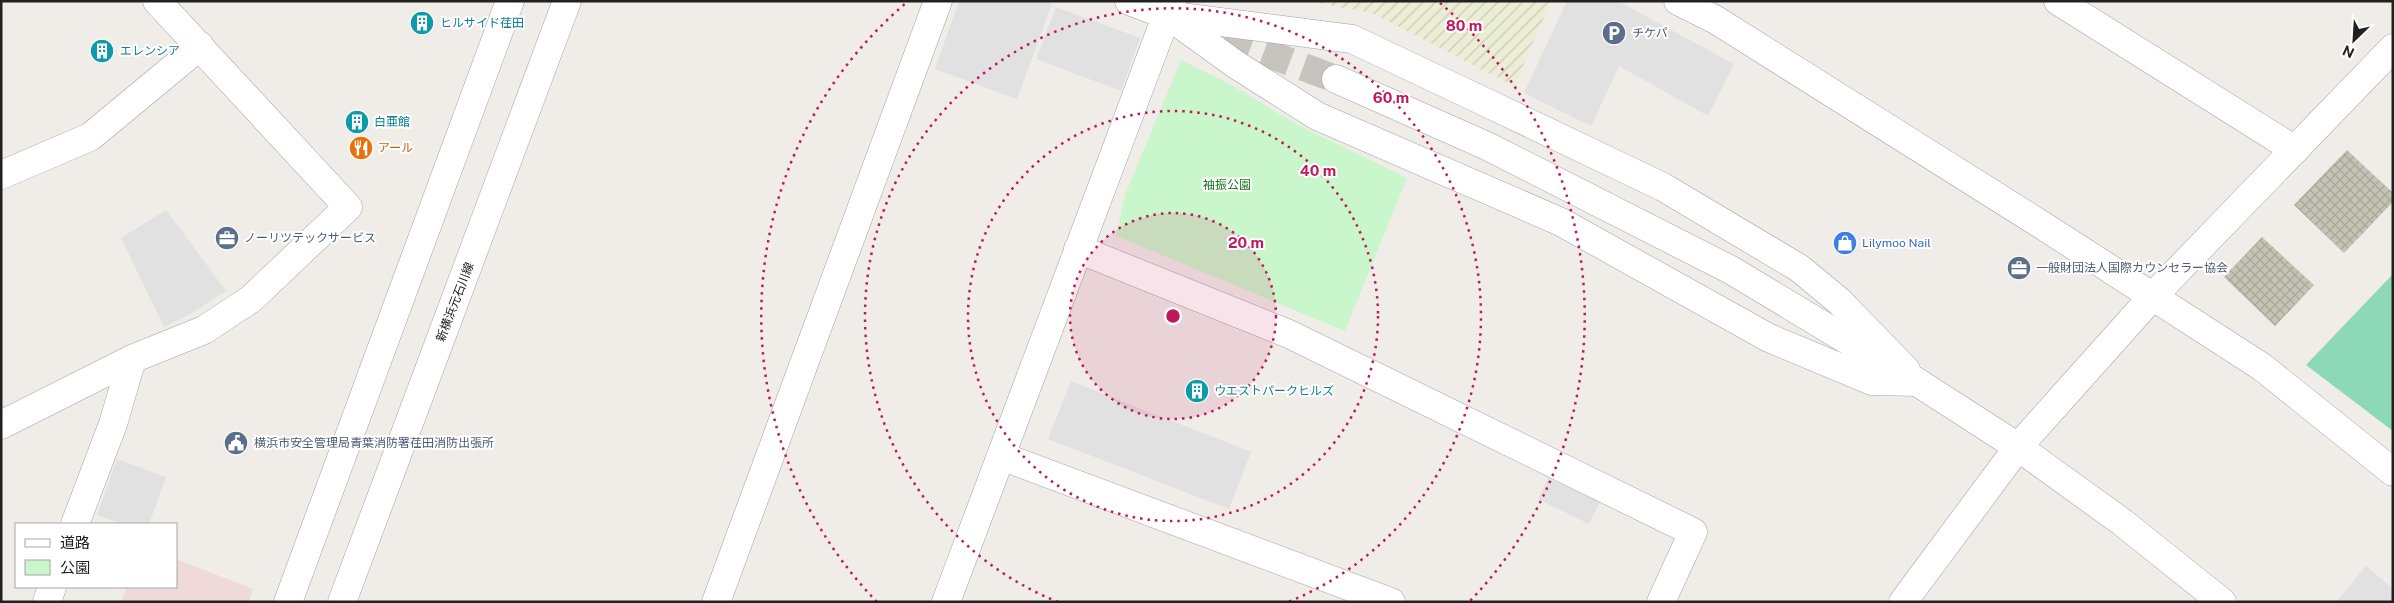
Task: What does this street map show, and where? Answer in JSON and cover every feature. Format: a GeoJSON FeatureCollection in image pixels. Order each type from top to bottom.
{"type":"FeatureCollection","features":[{"type":"Feature","properties":{"kind":"street"},"geometry":{"type":"LineString","coordinates":[[1,425],[132,359],[204,330],[251,299],[348,206],[157,1]]}},
{"type":"Feature","properties":{"kind":"street"},"geometry":{"type":"LineString","coordinates":[[288,602],[510,1]]}},
{"type":"Feature","properties":{"kind":"street","name":"新横浜元石川線"},"geometry":{"type":"LineString","coordinates":[[342,602],[567,1]]}},
{"type":"Feature","properties":{"kind":"street"},"geometry":{"type":"LineString","coordinates":[[716,602],[938,1]]}},
{"type":"Feature","properties":{"kind":"street"},"geometry":{"type":"LineString","coordinates":[[1129,1],[1352,39],[1654,183],[1799,268],[1839,301],[1917,382]]}},
{"type":"Feature","properties":{"kind":"street"},"geometry":{"type":"LineString","coordinates":[[1678,1],[1716,20],[2262,367],[2393,472]]}},
{"type":"Feature","properties":{"kind":"street"},"geometry":{"type":"LineString","coordinates":[[2058,1],[2295,150]]}},
{"type":"Feature","properties":{"kind":"street"},"geometry":{"type":"LineString","coordinates":[[946,602],[1169,8]]}},
{"type":"Feature","properties":{"kind":"street"},"geometry":{"type":"LineString","coordinates":[[1169,8],[1235,64],[1317,116],[1561,222],[1769,338],[1872,381],[1917,382]]}},
{"type":"Feature","properties":{"kind":"street"},"geometry":{"type":"LineString","coordinates":[[1,176],[90,137],[200,46]]}},
{"type":"Feature","properties":{"kind":"street"},"geometry":{"type":"LineString","coordinates":[[1903,602],[2018,447],[2153,296],[2393,48]]}},
{"type":"Feature","properties":{"kind":"street"},"geometry":{"type":"LineString","coordinates":[[1336,79],[1486,146],[1732,270],[1917,382],[2018,447],[2122,522],[2222,602]]}},
{"type":"Feature","properties":{"kind":"street"},"geometry":{"type":"LineString","coordinates":[[1078,249],[1289,334],[1693,532],[1661,602]]}},
{"type":"Feature","properties":{"kind":"street"},"geometry":{"type":"LineString","coordinates":[[76,523],[113,424],[132,359]]}},
{"type":"Feature","properties":{"kind":"street"},"geometry":{"type":"LineString","coordinates":[[1001,456],[1391,602]]}},
{"type":"Feature","properties":{"kind":"street"},"geometry":{"type":"LineString","coordinates":[[46,602],[52,588]]}},
{"type":"Feature","properties":{"kind":"shaded area"},"geometry":{"type":"Polygon","coordinates":[[[959,1],[1045,1],[1052,4],[1017,99],[935,69],[959,1]]]}},
{"type":"Feature","properties":{"kind":"shaded area"},"geometry":{"type":"Polygon","coordinates":[[[1308,1],[1551,1],[1514,86],[1372,13],[1308,1]]]}},
{"type":"Feature","properties":{"kind":"shaded area","name":"チケパ"},"geometry":{"type":"Polygon","coordinates":[[[1567,1],[1618,1],[1734,64],[1708,116],[1619,66],[1591,126],[1524,93],[1567,1]]]}},
{"type":"Feature","properties":{"kind":"shaded area"},"geometry":{"type":"Polygon","coordinates":[[[1056,7],[1140,38],[1121,91],[1036,59],[1056,7]]]}},
{"type":"Feature","properties":{"kind":"shaded area"},"geometry":{"type":"Polygon","coordinates":[[[2347,150],[2393,193],[2393,202],[2344,253],[2294,205],[2347,150]]]}},
{"type":"Feature","properties":{"kind":"shaded area"},"geometry":{"type":"Polygon","coordinates":[[[166,210],[226,291],[194,312],[164,327],[121,238],[166,210]]]}},
{"type":"Feature","properties":{"kind":"shaded area"},"geometry":{"type":"Polygon","coordinates":[[[2262,237],[2314,285],[2275,326],[2224,277],[2262,237]]]}},
{"type":"Feature","properties":{"kind":"shaded area"},"geometry":{"type":"Polygon","coordinates":[[[1071,381],[1251,452],[1229,509],[1048,439],[1071,381]]]}},
{"type":"Feature","properties":{"kind":"shaded area"},"geometry":{"type":"Polygon","coordinates":[[[117,459],[166,477],[149,523],[118,523],[97,515],[117,459]]]}},
{"type":"Feature","properties":{"kind":"shaded area"},"geometry":{"type":"Polygon","coordinates":[[[1548,478],[1600,502],[1589,524],[1538,499],[1548,478]]]}},
{"type":"Feature","properties":{"kind":"shaded area"},"geometry":{"type":"Polygon","coordinates":[[[178,560],[253,589],[249,602],[121,602],[127,588],[178,588],[178,560]]]}},
{"type":"Feature","properties":{"kind":"shaded area"},"geometry":{"type":"Polygon","coordinates":[[[2366,566],[2393,589],[2393,602],[2336,602],[2366,566]]]}},
{"type":"Feature","properties":{"kind":"green space","name":"袖振公園"},"geometry":{"type":"Polygon","coordinates":[[[1181,60],[1228,83],[1298,125],[1407,178],[1345,331],[1116,236],[1125,195],[1181,60]]]}},
{"type":"Feature","properties":{"kind":"green space"},"geometry":{"type":"Polygon","coordinates":[[[2393,274],[2393,431],[2306,365],[2393,274]]]}},
{"type":"Feature","properties":{"kind":"tunnel"},"geometry":{"type":"LineString","coordinates":[[1185,23],[1336,79]]}},
{"type":"Feature","properties":{"kind":"place","name":"ヒルサイド荏田"},"geometry":{"type":"Point","coordinates":[422,23]}},
{"type":"Feature","properties":{"kind":"place","name":"チケパ"},"geometry":{"type":"Point","coordinates":[1614,33]}},
{"type":"Feature","properties":{"kind":"place","name":"エレンシア"},"geometry":{"type":"Point","coordinates":[102,51]}},
{"type":"Feature","properties":{"kind":"place","name":"白亜館"},"geometry":{"type":"Point","coordinates":[357,122]}},
{"type":"Feature","properties":{"kind":"place","name":"アール"},"geometry":{"type":"Point","coordinates":[361,148]}},
{"type":"Feature","properties":{"kind":"place","name":"ノーリツテックサービス"},"geometry":{"type":"Point","coordinates":[227,238]}},
{"type":"Feature","properties":{"kind":"place","name":"Lilymoo Nail"},"geometry":{"type":"Point","coordinates":[1845,243]}},
{"type":"Feature","properties":{"kind":"place","name":"一般財団法人国際カウンセラー協会"},"geometry":{"type":"Point","coordinates":[2019,268]}},
{"type":"Feature","properties":{"kind":"place","name":"ウエストパークヒルズ"},"geometry":{"type":"Point","coordinates":[1197,391]}},
{"type":"Feature","properties":{"kind":"place","name":"横浜市安全管理局青葉消防署荏田消防出張所"},"geometry":{"type":"Point","coordinates":[236,443]}}]}
